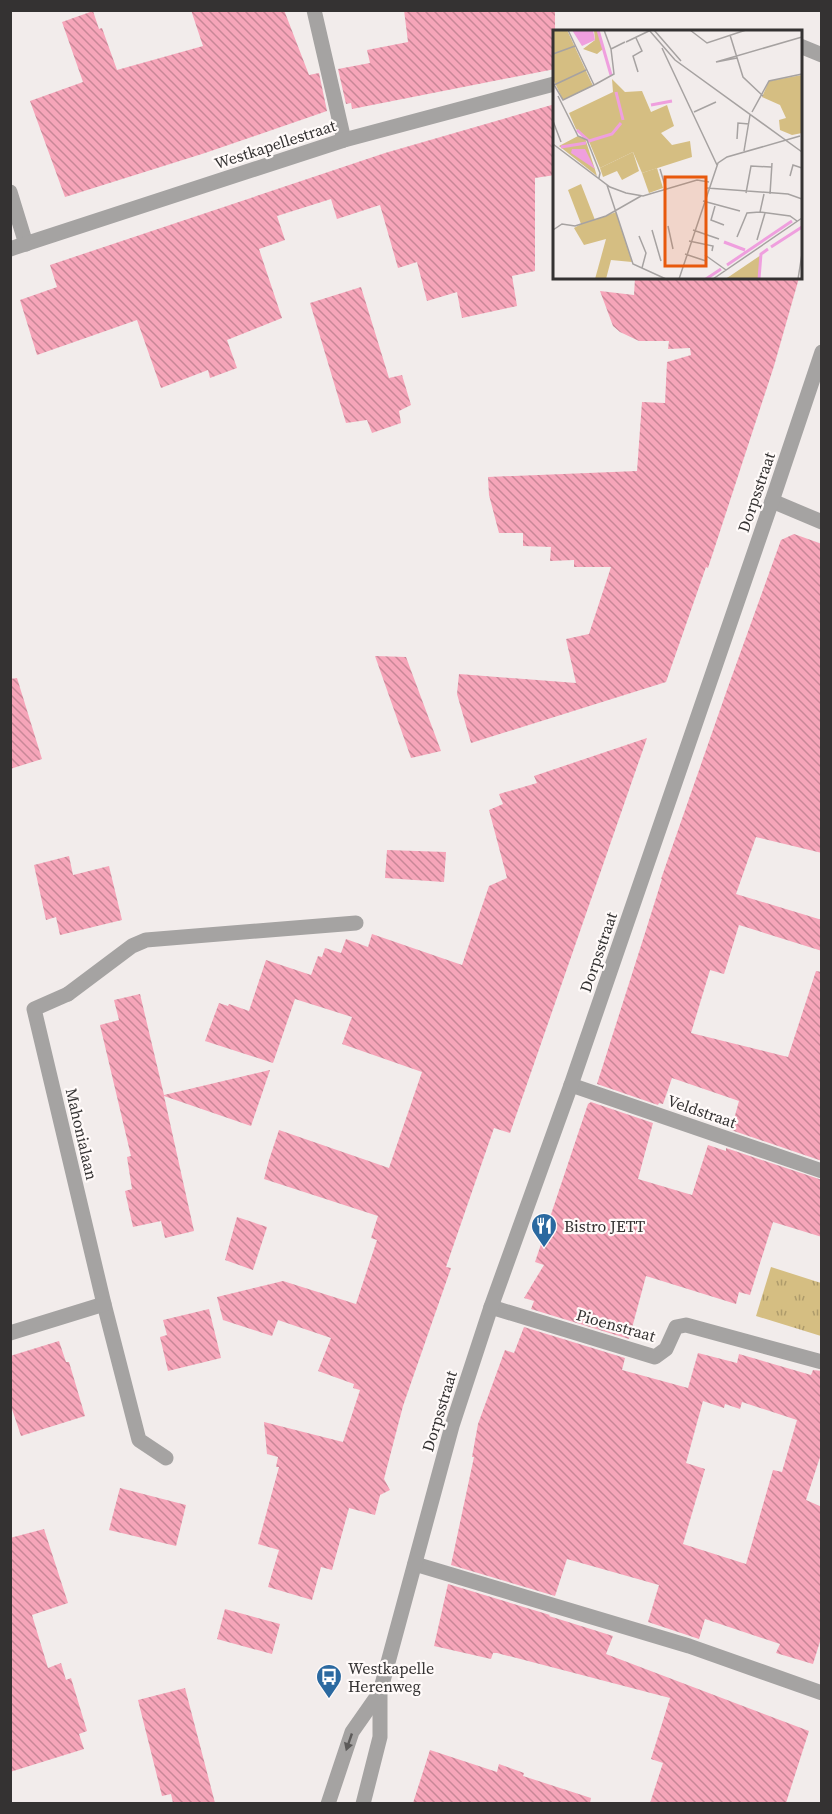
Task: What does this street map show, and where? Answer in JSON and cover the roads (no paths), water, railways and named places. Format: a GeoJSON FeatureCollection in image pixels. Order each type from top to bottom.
{"type":"FeatureCollection","features":[{"type":"Feature","properties":{"kind":"street"},"geometry":{"type":"LineString","coordinates":[[314,10],[344,140]]}},
{"type":"Feature","properties":{"kind":"street"},"geometry":{"type":"LineString","coordinates":[[802,46],[822,55]]}},
{"type":"Feature","properties":{"kind":"street","name":"Westkapellestraat"},"geometry":{"type":"LineString","coordinates":[[10,249],[344,140],[553,85]]}},
{"type":"Feature","properties":{"kind":"street"},"geometry":{"type":"LineString","coordinates":[[10,192],[26,244]]}},
{"type":"Feature","properties":{"kind":"street","name":"Dorpsstraat"},"geometry":{"type":"LineString","coordinates":[[363,1803],[380,1737],[380,1692],[452,1426],[491,1307],[571,1085],[822,352]]}},
{"type":"Feature","properties":{"kind":"street"},"geometry":{"type":"LineString","coordinates":[[772,501],[822,522]]}},
{"type":"Feature","properties":{"kind":"street","name":"Mahonialaan"},"geometry":{"type":"LineString","coordinates":[[166,1458],[139,1440],[104,1304],[34,1009],[68,994],[132,946],[146,940],[356,923]]}},
{"type":"Feature","properties":{"kind":"street","name":"Veldstraat"},"geometry":{"type":"LineString","coordinates":[[571,1085],[822,1171]]}},
{"type":"Feature","properties":{"kind":"street"},"geometry":{"type":"LineString","coordinates":[[10,1333],[104,1304]]}},
{"type":"Feature","properties":{"kind":"street","name":"Pioenstraat"},"geometry":{"type":"LineString","coordinates":[[491,1307],[655,1357],[666,1349],[676,1328],[686,1325],[822,1362]]}},
{"type":"Feature","properties":{"kind":"street"},"geometry":{"type":"LineString","coordinates":[[415,1564],[689,1646],[822,1693]]}},
{"type":"Feature","properties":{"kind":"street","name":"Dorpsstraat"},"geometry":{"type":"LineString","coordinates":[[328,1803],[352,1732],[380,1692]]}},
{"type":"Feature","properties":{"kind":"place","name":"Bistro JETT"},"geometry":{"type":"Point","coordinates":[544,1249]}},
{"type":"Feature","properties":{"kind":"place","name":"Westkapelle Herenweg"},"geometry":{"type":"Point","coordinates":[329,1700]}}]}
